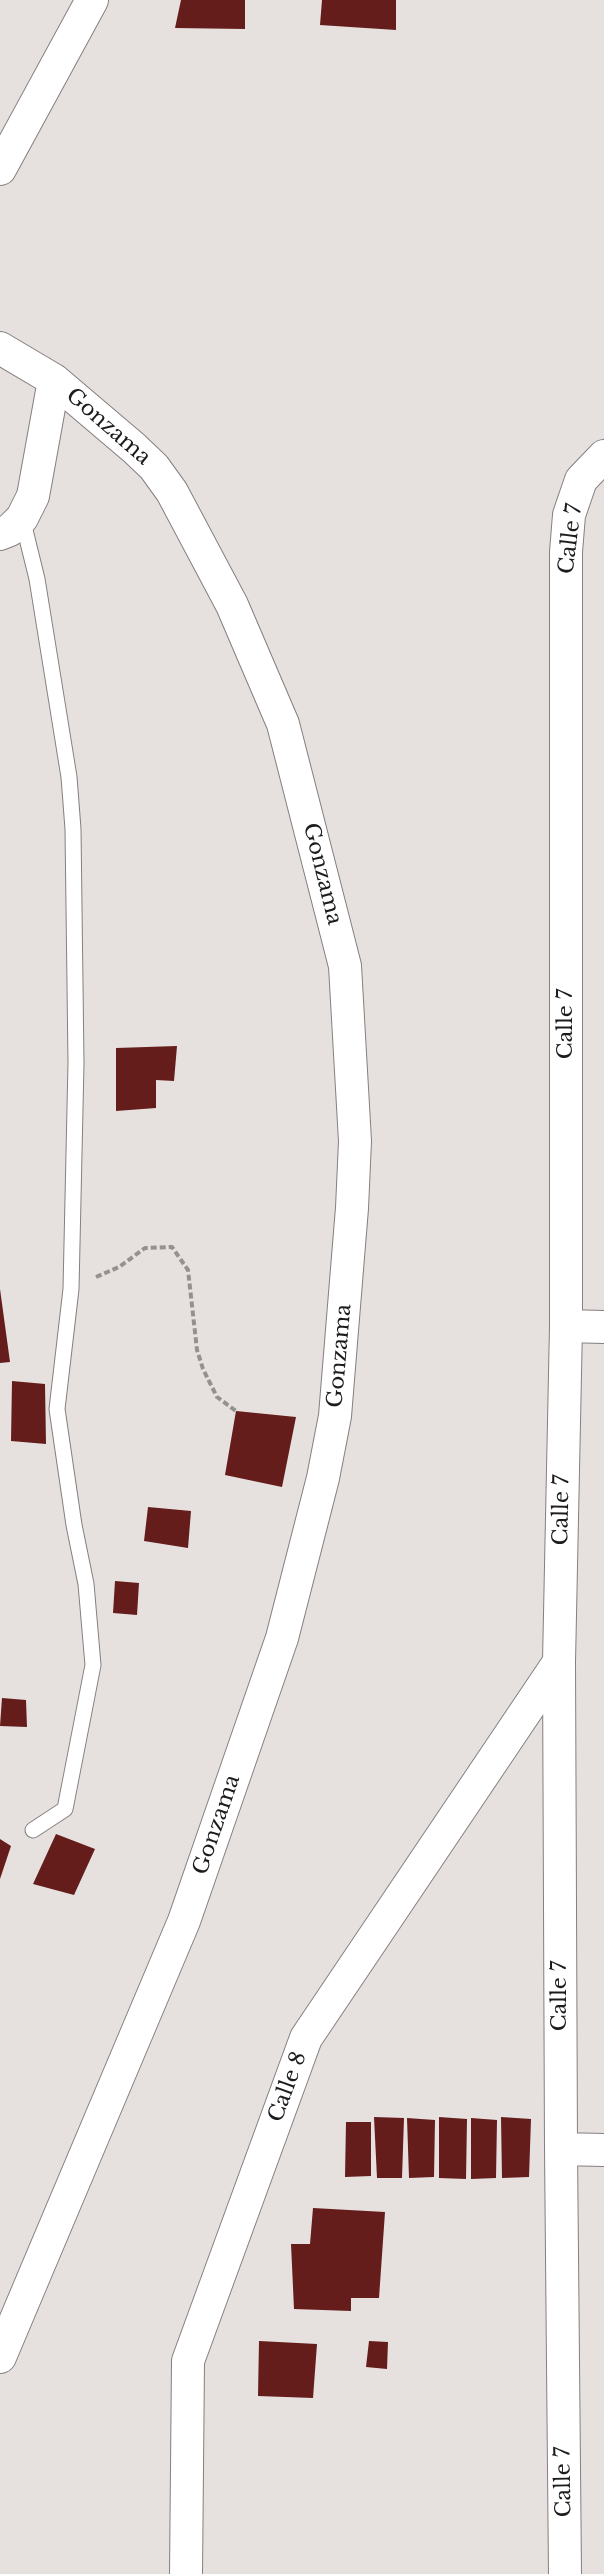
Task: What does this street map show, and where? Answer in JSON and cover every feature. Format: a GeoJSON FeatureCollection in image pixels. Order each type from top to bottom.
{"type":"FeatureCollection","features":[{"type":"Feature","properties":{"kind":"street"},"geometry":{"type":"LineString","coordinates":[[0,169],[92,0]]}},
{"type":"Feature","properties":{"kind":"street","name":"Gonzama"},"geometry":{"type":"LineString","coordinates":[[0,348],[54,380],[154,467],[171,492],[232,605],[283,724],[345,966],[355,1142],[352,1208],[335,1416],[323,1478],[282,1638],[184,1921],[0,2358]]}},
{"type":"Feature","properties":{"kind":"street"},"geometry":{"type":"LineString","coordinates":[[11,526],[33,496],[54,380]]}},
{"type":"Feature","properties":{"kind":"street","name":"Calle 7"},"geometry":{"type":"LineString","coordinates":[[566,2574],[559,1662],[566,1326],[566,552],[569,515],[581,480],[603,456]]}},
{"type":"Feature","properties":{"kind":"street"},"geometry":{"type":"LineString","coordinates":[[566,1326],[604,1327]]}},
{"type":"Feature","properties":{"kind":"street","name":"Calle 8"},"geometry":{"type":"LineString","coordinates":[[186,2574],[188,2361],[306,2038],[559,1662]]}},
{"type":"Feature","properties":{"kind":"street"},"geometry":{"type":"LineString","coordinates":[[561,2149],[604,2150]]}},
{"type":"Feature","properties":{"kind":"lane"},"geometry":{"type":"LineString","coordinates":[[11,526],[39,591],[69,777],[73,829],[76,1063],[71,1288],[57,1410],[74,1525],[86,1584],[93,1665],[65,1809],[33,1830]]}},
{"type":"Feature","properties":{"kind":"path"},"geometry":{"type":"LineString","coordinates":[[71,1288],[119,1267],[145,1248],[172,1247],[188,1270],[197,1350],[203,1369],[217,1396],[236,1411]]}},
{"type":"Feature","properties":{"kind":"building"},"geometry":{"type":"Polygon","coordinates":[[[181,0],[245,0],[245,29],[175,28],[181,0]]]}},
{"type":"Feature","properties":{"kind":"building"},"geometry":{"type":"Polygon","coordinates":[[[322,0],[396,0],[396,30],[320,25],[322,0]]]}},
{"type":"Feature","properties":{"kind":"building"},"geometry":{"type":"Polygon","coordinates":[[[177,1046],[174,1081],[156,1080],[156,1108],[116,1111],[116,1048],[177,1046]]]}},
{"type":"Feature","properties":{"kind":"building"},"geometry":{"type":"Polygon","coordinates":[[[0,1289],[10,1362],[0,1363],[0,1289]]]}},
{"type":"Feature","properties":{"kind":"building"},"geometry":{"type":"Polygon","coordinates":[[[12,1381],[45,1384],[46,1444],[11,1441],[12,1381]]]}},
{"type":"Feature","properties":{"kind":"building"},"geometry":{"type":"Polygon","coordinates":[[[236,1411],[296,1417],[282,1487],[225,1475],[236,1411]]]}},
{"type":"Feature","properties":{"kind":"building"},"geometry":{"type":"Polygon","coordinates":[[[148,1507],[191,1511],[188,1548],[144,1541],[148,1507]]]}},
{"type":"Feature","properties":{"kind":"building"},"geometry":{"type":"Polygon","coordinates":[[[115,1581],[139,1583],[137,1615],[113,1613],[115,1581]]]}},
{"type":"Feature","properties":{"kind":"building"},"geometry":{"type":"Polygon","coordinates":[[[2,1698],[26,1700],[27,1727],[0,1726],[2,1698]]]}},
{"type":"Feature","properties":{"kind":"building"},"geometry":{"type":"Polygon","coordinates":[[[56,1834],[95,1849],[74,1895],[33,1884],[56,1834]]]}},
{"type":"Feature","properties":{"kind":"building"},"geometry":{"type":"Polygon","coordinates":[[[0,1839],[11,1846],[0,1879],[0,1839]]]}},
{"type":"Feature","properties":{"kind":"building"},"geometry":{"type":"Polygon","coordinates":[[[374,2117],[404,2118],[402,2178],[377,2178],[374,2117]]]}},
{"type":"Feature","properties":{"kind":"building"},"geometry":{"type":"Polygon","coordinates":[[[439,2117],[467,2119],[466,2179],[439,2178],[439,2117]]]}},
{"type":"Feature","properties":{"kind":"building"},"geometry":{"type":"Polygon","coordinates":[[[501,2117],[531,2119],[529,2177],[502,2178],[501,2117]]]}},
{"type":"Feature","properties":{"kind":"building"},"geometry":{"type":"Polygon","coordinates":[[[407,2118],[435,2120],[434,2177],[409,2178],[407,2118]]]}},
{"type":"Feature","properties":{"kind":"building"},"geometry":{"type":"Polygon","coordinates":[[[471,2118],[497,2120],[496,2178],[471,2179],[471,2118]]]}},
{"type":"Feature","properties":{"kind":"building"},"geometry":{"type":"Polygon","coordinates":[[[346,2122],[371,2122],[371,2176],[345,2177],[346,2122]]]}},
{"type":"Feature","properties":{"kind":"building"},"geometry":{"type":"Polygon","coordinates":[[[313,2208],[385,2212],[379,2298],[351,2298],[351,2311],[294,2309],[291,2244],[310,2244],[313,2208]]]}},
{"type":"Feature","properties":{"kind":"building"},"geometry":{"type":"Polygon","coordinates":[[[259,2341],[317,2344],[313,2398],[258,2396],[259,2341]]]}},
{"type":"Feature","properties":{"kind":"building"},"geometry":{"type":"Polygon","coordinates":[[[369,2341],[388,2342],[387,2369],[366,2367],[369,2341]]]}}]}
